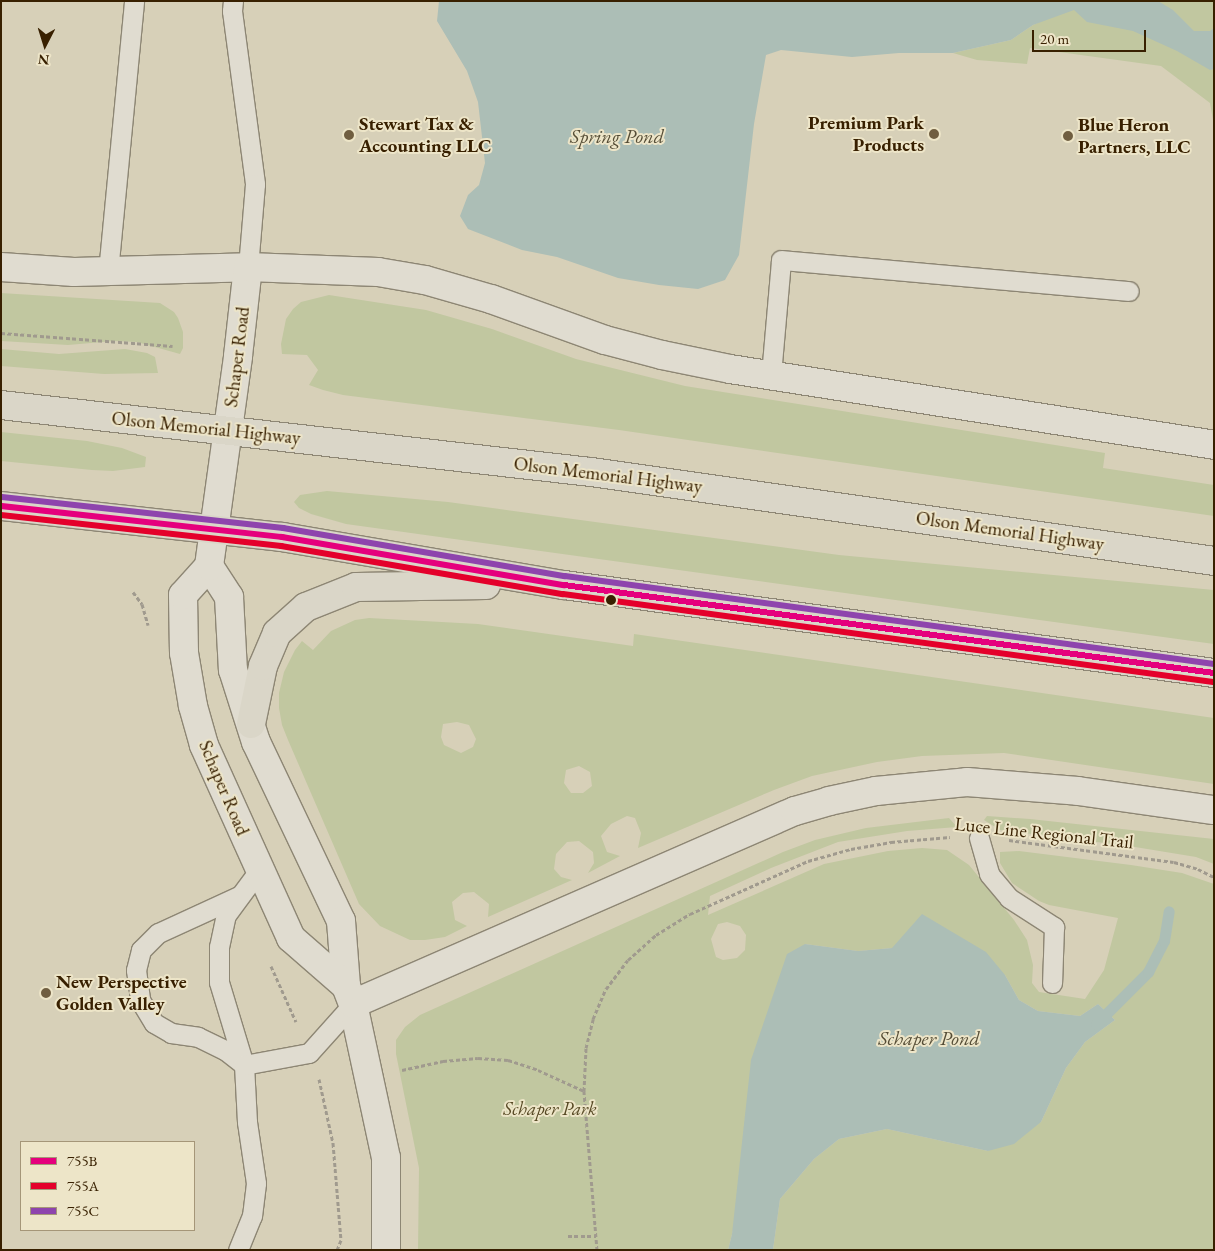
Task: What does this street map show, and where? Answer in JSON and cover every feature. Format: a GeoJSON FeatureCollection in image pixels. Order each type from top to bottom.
{"type":"FeatureCollection","features":[{"type":"Feature","properties":{"kind":"main road","name":"Olson Memorial Highway"},"geometry":{"type":"LineString","coordinates":[[1,406],[591,472],[1214,561]]}},
{"type":"Feature","properties":{"kind":"main road"},"geometry":{"type":"LineString","coordinates":[[1,506],[282,537],[564,585],[1214,673]]}},
{"type":"Feature","properties":{"kind":"main road"},"geometry":{"type":"LineString","coordinates":[[251,724],[263,666],[276,633],[306,607],[329,596],[356,588],[395,585],[564,585]]}},
{"type":"Feature","properties":{"kind":"street"},"geometry":{"type":"LineString","coordinates":[[1,267],[64,272],[248,267],[378,272],[425,280],[491,299],[604,340],[679,359],[1214,445]]}},
{"type":"Feature","properties":{"kind":"street","name":"Schaper Road"},"geometry":{"type":"LineString","coordinates":[[248,267],[209,566],[183,595],[184,653],[192,706],[208,753],[290,938],[350,995]]}},
{"type":"Feature","properties":{"kind":"street"},"geometry":{"type":"LineString","coordinates":[[209,566],[229,597],[229,635],[233,670],[256,742],[341,921],[350,995],[386,1158],[386,1250]]}},
{"type":"Feature","properties":{"kind":"street"},"geometry":{"type":"LineString","coordinates":[[350,995],[795,810],[858,795],[918,786],[967,782],[1078,791],[1214,810]]}},
{"type":"Feature","properties":{"kind":"lane"},"geometry":{"type":"LineString","coordinates":[[108,272],[134,1]]}},
{"type":"Feature","properties":{"kind":"lane"},"geometry":{"type":"LineString","coordinates":[[233,1],[232,11],[255,184],[248,267]]}},
{"type":"Feature","properties":{"kind":"lane"},"geometry":{"type":"LineString","coordinates":[[771,375],[781,260],[1129,292]]}},
{"type":"Feature","properties":{"kind":"lane"},"geometry":{"type":"LineString","coordinates":[[980,838],[989,874],[1009,898],[1054,927],[1052,983]]}},
{"type":"Feature","properties":{"kind":"lane"},"geometry":{"type":"LineString","coordinates":[[238,1250],[252,1216],[256,1183],[247,1122],[244,1065],[219,982],[219,947],[226,915],[260,869]]}},
{"type":"Feature","properties":{"kind":"lane"},"geometry":{"type":"LineString","coordinates":[[239,896],[158,933],[141,950],[136,970],[140,1000],[154,1023],[171,1033],[198,1037],[225,1050],[244,1065],[310,1053],[350,995]]}},
{"type":"Feature","properties":{"kind":"path"},"geometry":{"type":"LineString","coordinates":[[1,334],[173,346]]}},
{"type":"Feature","properties":{"kind":"path","name":"Luce Line Regional Trail"},"geometry":{"type":"LineString","coordinates":[[598,1250],[584,1091],[586,1048],[593,1019],[606,990],[628,960],[656,935],[690,914],[808,861],[851,849],[891,842],[940,837],[980,838],[1174,862],[1198,869],[1214,878]]}},
{"type":"Feature","properties":{"kind":"path"},"geometry":{"type":"LineString","coordinates":[[369,1077],[443,1061],[488,1058],[515,1062],[584,1091]]}},
{"type":"Feature","properties":{"kind":"path"},"geometry":{"type":"LineString","coordinates":[[321,1084],[333,1143],[340,1240],[337,1250]]}},
{"type":"Feature","properties":{"kind":"path"},"geometry":{"type":"LineString","coordinates":[[568,1236],[596,1236]]}},
{"type":"Feature","properties":{"kind":"green space"},"geometry":{"type":"Polygon","coordinates":[[[1085,1],[1214,1],[1214,126],[1210,103],[1161,66],[1030,48],[1027,64],[977,60],[953,53],[1011,40],[1033,25],[1085,1]]]}},
{"type":"Feature","properties":{"kind":"green space"},"geometry":{"type":"Polygon","coordinates":[[[1,293],[160,303],[174,312],[178,318],[183,332],[183,348],[180,354],[137,342],[114,341],[68,345],[1,341],[1,293]]]}},
{"type":"Feature","properties":{"kind":"green space"},"geometry":{"type":"Polygon","coordinates":[[[329,295],[426,310],[492,329],[576,359],[685,386],[1105,453],[1103,468],[1214,485],[1214,516],[619,430],[343,395],[309,385],[318,370],[307,355],[282,354],[281,344],[286,319],[293,309],[301,302],[329,295]]]}},
{"type":"Feature","properties":{"kind":"green space"},"geometry":{"type":"Polygon","coordinates":[[[1,349],[59,354],[125,349],[147,353],[155,357],[158,373],[104,374],[1,366],[1,349]]]}},
{"type":"Feature","properties":{"kind":"green space"},"geometry":{"type":"Polygon","coordinates":[[[1,432],[87,441],[122,448],[146,457],[145,467],[113,471],[1,461],[1,432]]]}},
{"type":"Feature","properties":{"kind":"green space"},"geometry":{"type":"Polygon","coordinates":[[[327,491],[448,502],[839,555],[1214,590],[1214,644],[346,524],[311,514],[299,508],[294,502],[300,495],[327,491]]]}},
{"type":"Feature","properties":{"kind":"green space"},"geometry":{"type":"Polygon","coordinates":[[[369,618],[478,624],[633,646],[634,634],[1214,718],[1214,784],[1004,753],[922,756],[877,762],[812,776],[774,790],[638,848],[641,833],[635,818],[627,816],[611,824],[601,836],[607,852],[620,856],[588,873],[594,863],[593,852],[579,841],[567,842],[556,854],[554,869],[561,877],[572,880],[488,917],[489,904],[474,892],[463,893],[452,902],[455,920],[467,926],[445,937],[410,940],[380,926],[359,904],[288,740],[282,725],[279,708],[279,693],[284,672],[295,650],[302,641],[313,650],[331,631],[355,620],[369,618]],[[457,722],[443,724],[441,737],[444,745],[461,753],[473,747],[476,739],[469,725],[457,722]],[[579,766],[566,770],[564,783],[571,793],[583,793],[592,786],[590,772],[579,766]]]}},
{"type":"Feature","properties":{"kind":"green space"},"geometry":{"type":"Polygon","coordinates":[[[987,816],[1214,839],[1214,864],[1196,857],[1129,846],[1000,830],[984,820],[987,816]]]}},
{"type":"Feature","properties":{"kind":"green space","name":"Schaper Park"},"geometry":{"type":"Polygon","coordinates":[[[949,818],[957,827],[907,831],[838,842],[771,868],[710,896],[708,915],[824,864],[888,851],[922,848],[947,850],[969,865],[1014,920],[1027,940],[1033,965],[1032,983],[1039,992],[1085,999],[1104,970],[1118,918],[1049,905],[1039,901],[1012,883],[1000,863],[1000,852],[1019,851],[1131,865],[1182,873],[1214,884],[1214,1250],[773,1250],[780,1199],[814,1159],[839,1139],[887,1129],[988,1151],[1041,1122],[1066,1068],[1085,1042],[1115,1020],[1098,1004],[1080,1016],[1038,1011],[1019,1000],[1005,975],[892,948],[858,951],[805,944],[728,1250],[418,1250],[419,1168],[396,1054],[396,1040],[405,1027],[420,1015],[783,852],[815,840],[866,828],[949,818]],[[727,922],[718,924],[711,939],[716,957],[723,960],[737,958],[745,950],[746,935],[740,926],[727,922]]]}},
{"type":"Feature","properties":{"kind":"water","name":"Spring Pond"},"geometry":{"type":"Polygon","coordinates":[[[439,1],[1158,1],[1173,10],[1194,31],[1210,31],[1214,28],[1214,69],[1210,70],[1177,51],[1133,31],[1087,22],[1074,10],[1033,25],[1011,40],[953,53],[899,53],[852,57],[781,50],[766,55],[754,124],[739,255],[725,280],[698,289],[618,278],[557,257],[522,250],[468,229],[460,216],[468,195],[479,185],[485,163],[478,102],[467,71],[437,21],[439,1]]]}},
{"type":"Feature","properties":{"kind":"water","name":"Schaper Pond"},"geometry":{"type":"Polygon","coordinates":[[[922,914],[986,952],[1005,975],[1019,1000],[1038,1011],[1080,1016],[1098,1004],[1115,1020],[1085,1042],[1066,1068],[1041,1122],[1014,1144],[988,1151],[887,1129],[839,1139],[814,1159],[780,1199],[773,1250],[728,1250],[732,1234],[751,1060],[787,954],[805,944],[858,951],[892,948],[922,914]]]}},
{"type":"Feature","properties":{"kind":"waterway"},"geometry":{"type":"LineString","coordinates":[[1096,1024],[1148,972],[1164,941],[1169,911]]}},
{"type":"Feature","properties":{"kind":"transit line","name":"755C"},"geometry":{"type":"LineString","coordinates":[[2,497],[283,528],[565,576],[1214,664]]}},
{"type":"Feature","properties":{"kind":"transit line","name":"755B"},"geometry":{"type":"LineString","coordinates":[[1,506],[282,537],[564,585],[1214,673]]}},
{"type":"Feature","properties":{"kind":"transit line","name":"755A"},"geometry":{"type":"LineString","coordinates":[[1,515],[281,546],[563,594],[1213,682]]}},
{"type":"Feature","properties":{"kind":"place","name":"Premium Park Products"},"geometry":{"type":"Point","coordinates":[934,134]}},
{"type":"Feature","properties":{"kind":"place","name":"Stewart Tax & Accounting LLC"},"geometry":{"type":"Point","coordinates":[349,135]}},
{"type":"Feature","properties":{"kind":"place","name":"Blue Heron Partners, LLC"},"geometry":{"type":"Point","coordinates":[1068,136]}},
{"type":"Feature","properties":{"kind":"place","name":"New Perspective Golden Valley"},"geometry":{"type":"Point","coordinates":[46,993]}}]}
